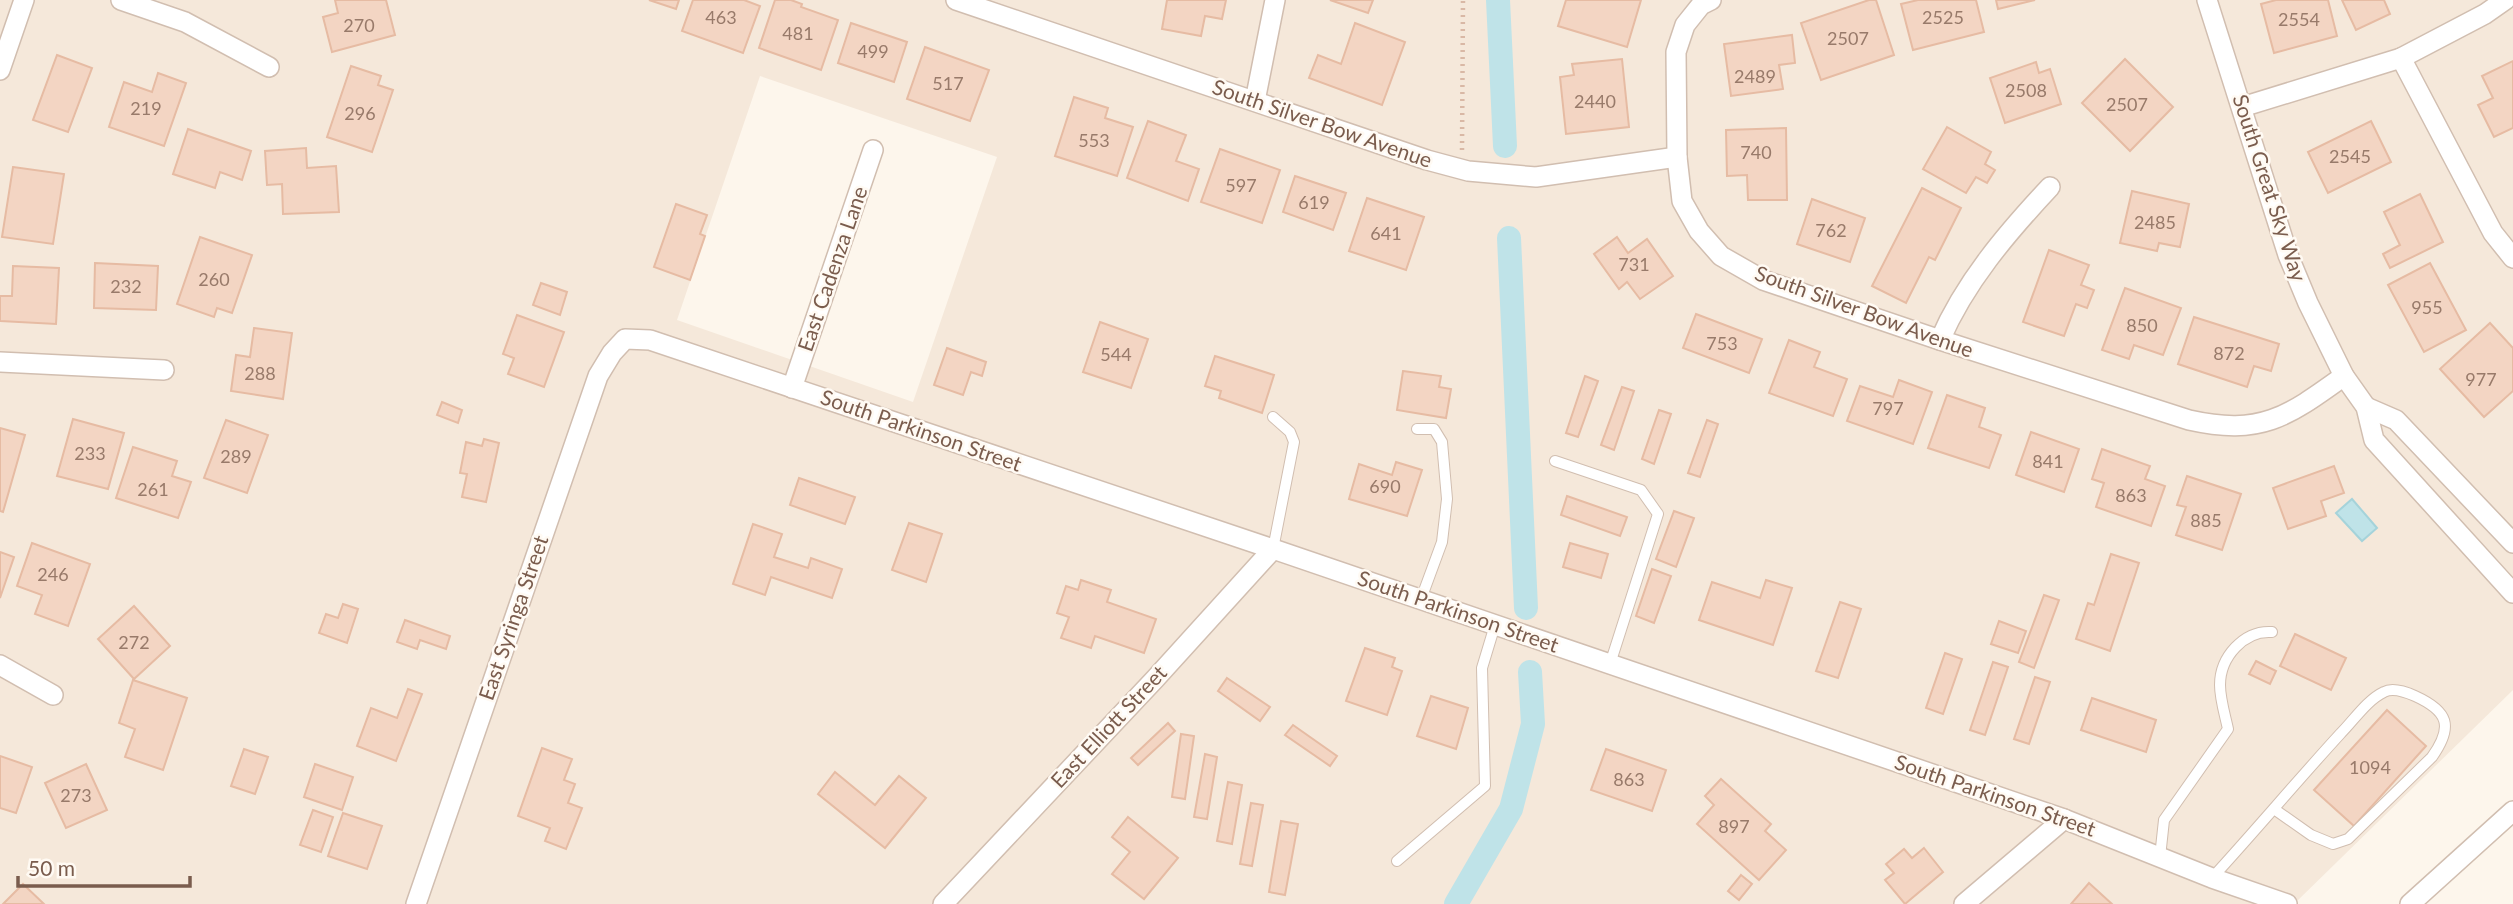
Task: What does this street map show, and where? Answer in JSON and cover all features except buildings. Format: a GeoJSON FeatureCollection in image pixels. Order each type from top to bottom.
{"type":"FeatureCollection","features":[{"type":"Feature","properties":{"kind":"street"},"geometry":{"type":"LineString","coordinates":[[0,70],[24,0]]}},
{"type":"Feature","properties":{"kind":"street"},"geometry":{"type":"LineString","coordinates":[[121,0],[185,22],[269,68]]}},
{"type":"Feature","properties":{"kind":"street","name":"South Silver Bow Avenue"},"geometry":{"type":"LineString","coordinates":[[956,0],[1007,8],[1255,101],[1427,160],[1468,171],[1536,177],[1677,157],[1682,201],[1699,231],[1721,256],[1763,280],[1940,341],[2189,420],[2216,426],[2242,427],[2268,422],[2293,412],[2344,376]]}},
{"type":"Feature","properties":{"kind":"street"},"geometry":{"type":"LineString","coordinates":[[1255,101],[1275,0]]}},
{"type":"Feature","properties":{"kind":"street"},"geometry":{"type":"LineString","coordinates":[[1677,157],[1676,52],[1685,26],[1701,5],[1711,0]]}},
{"type":"Feature","properties":{"kind":"street","name":"South Great Sky Way"},"geometry":{"type":"LineString","coordinates":[[2207,0],[2288,255],[2344,376],[2366,407],[2374,440],[2513,593]]}},
{"type":"Feature","properties":{"kind":"street"},"geometry":{"type":"LineString","coordinates":[[2242,107],[2401,58],[2485,14],[2505,0]]}},
{"type":"Feature","properties":{"kind":"street"},"geometry":{"type":"LineString","coordinates":[[2401,58],[2493,233],[2513,258]]}},
{"type":"Feature","properties":{"kind":"street","name":"East Cadenza Lane"},"geometry":{"type":"LineString","coordinates":[[792,388],[873,150]]}},
{"type":"Feature","properties":{"kind":"street"},"geometry":{"type":"LineString","coordinates":[[1940,341],[1952,311],[1982,267],[2014,226],[2050,187]]}},
{"type":"Feature","properties":{"kind":"street","name":"South Parkinson Street"},"geometry":{"type":"LineString","coordinates":[[625,339],[650,340],[1421,599],[2064,819],[2287,904]]}},
{"type":"Feature","properties":{"kind":"street","name":"East Syringa Street"},"geometry":{"type":"LineString","coordinates":[[416,904],[598,376],[612,353],[625,339]]}},
{"type":"Feature","properties":{"kind":"street"},"geometry":{"type":"LineString","coordinates":[[0,362],[164,370]]}},
{"type":"Feature","properties":{"kind":"street","name":"South Great Sky Way"},"geometry":{"type":"LineString","coordinates":[[2366,407],[2396,420],[2513,543]]}},
{"type":"Feature","properties":{"kind":"street","name":"East Elliott Street"},"geometry":{"type":"LineString","coordinates":[[943,904],[1146,689],[1273,549]]}},
{"type":"Feature","properties":{"kind":"street"},"geometry":{"type":"LineString","coordinates":[[0,665],[53,695]]}},
{"type":"Feature","properties":{"kind":"street"},"geometry":{"type":"LineString","coordinates":[[2410,904],[2513,811]]}},
{"type":"Feature","properties":{"kind":"street"},"geometry":{"type":"LineString","coordinates":[[1964,904],[2064,819]]}},
{"type":"Feature","properties":{"kind":"lane"},"geometry":{"type":"LineString","coordinates":[[1273,416],[1290,432],[1294,442],[1273,549]]}},
{"type":"Feature","properties":{"kind":"lane"},"geometry":{"type":"LineString","coordinates":[[1417,429],[1434,429],[1442,442],[1447,499],[1442,542],[1421,599]]}},
{"type":"Feature","properties":{"kind":"lane"},"geometry":{"type":"LineString","coordinates":[[1555,461],[1641,490],[1658,514],[1610,664]]}},
{"type":"Feature","properties":{"kind":"lane"},"geometry":{"type":"LineString","coordinates":[[1397,861],[1485,786],[1482,668],[1495,625]]}},
{"type":"Feature","properties":{"kind":"lane"},"geometry":{"type":"LineString","coordinates":[[2160,857],[2164,820],[2228,729],[2220,685],[2223,668],[2233,649],[2245,638],[2258,631],[2272,632]]}},
{"type":"Feature","properties":{"kind":"lane"},"geometry":{"type":"LineString","coordinates":[[2213,878],[2274,809],[2360,713],[2385,691],[2411,694],[2437,706],[2445,720],[2442,742],[2432,757],[2348,839],[2333,844],[2311,835],[2274,809]]}},
{"type":"Feature","properties":{"kind":"path"},"geometry":{"type":"LineString","coordinates":[[1463,0],[1461,148],[1468,171]]}},
{"type":"Feature","properties":{"kind":"shaded area"},"geometry":{"type":"Polygon","coordinates":[[[0,0],[2513,0],[2513,690],[2294,904],[0,904],[0,0]],[[760,76],[677,320],[913,402],[997,157],[760,76]]]}},
{"type":"Feature","properties":{"kind":"water"},"geometry":{"type":"Polygon","coordinates":[[[2352,499],[2377,528],[2362,541],[2336,513],[2352,499]]]}},
{"type":"Feature","properties":{"kind":"waterway"},"geometry":{"type":"LineString","coordinates":[[1498,0],[1505,146]]}},
{"type":"Feature","properties":{"kind":"waterway"},"geometry":{"type":"LineString","coordinates":[[1509,238],[1526,608]]}},
{"type":"Feature","properties":{"kind":"waterway"},"geometry":{"type":"LineString","coordinates":[[1456,904],[1511,809],[1533,724],[1530,672]]}}]}
